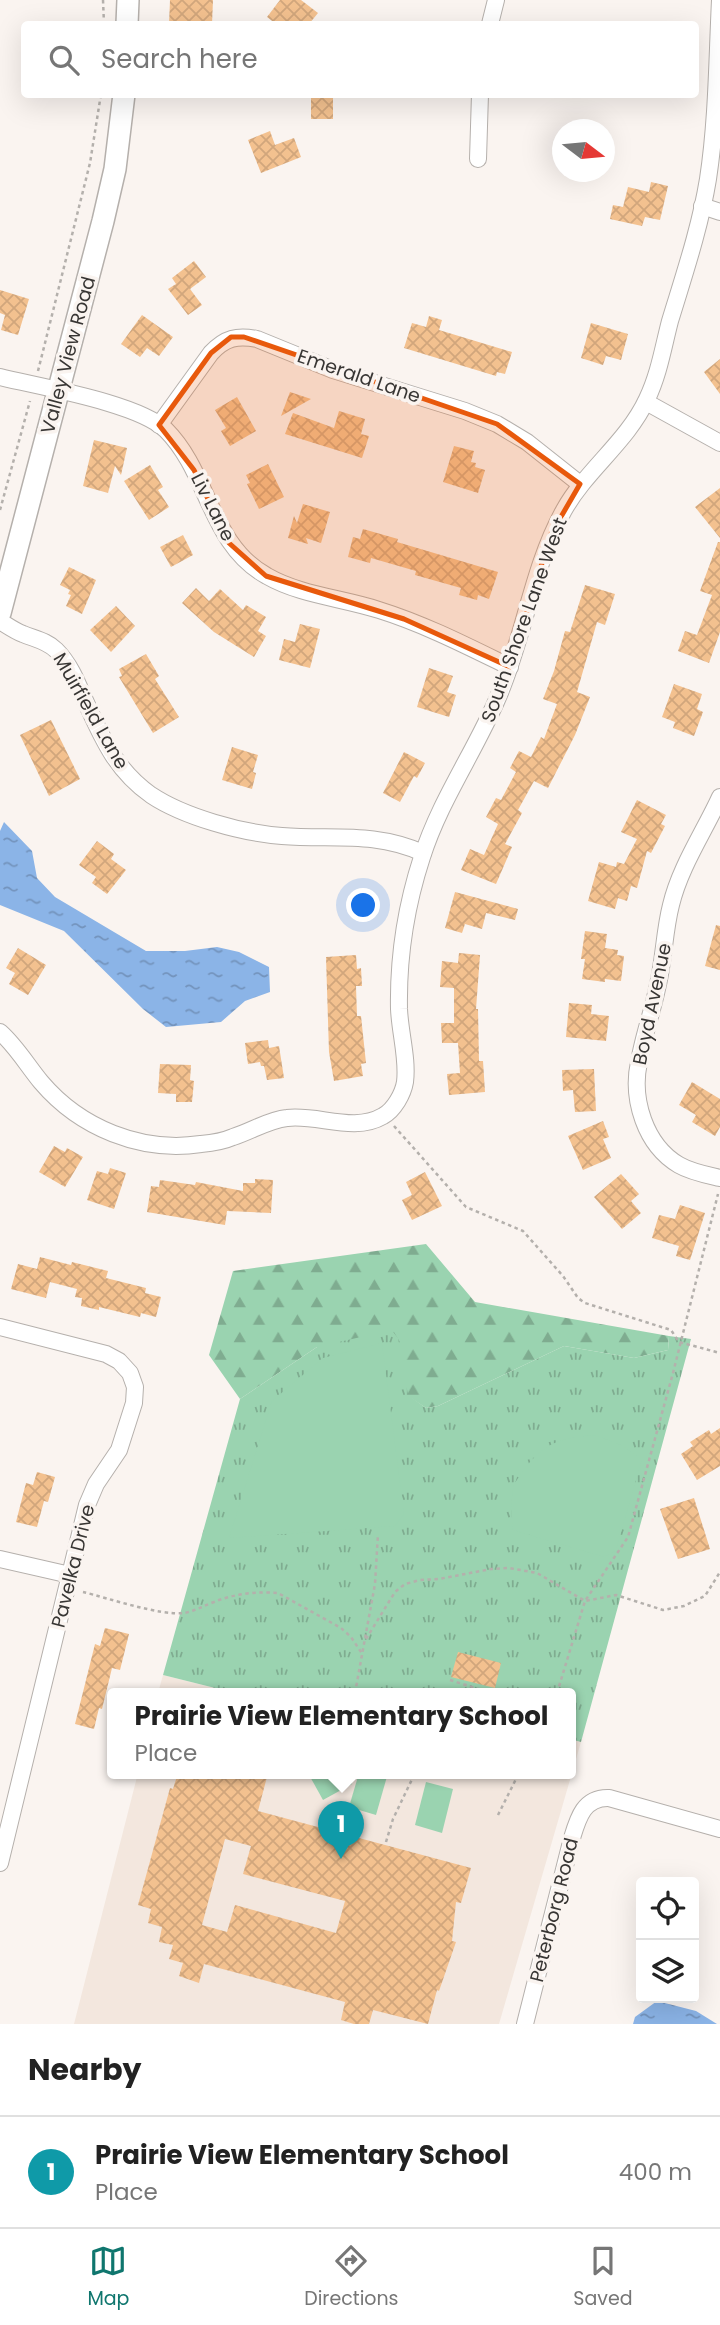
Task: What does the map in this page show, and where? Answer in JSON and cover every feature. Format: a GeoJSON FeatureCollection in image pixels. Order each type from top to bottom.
{"type":"FeatureCollection","features":[{"type":"Feature","properties":{"kind":"street"},"geometry":{"type":"LineString","coordinates":[[127,21],[128,0]]}},
{"type":"Feature","properties":{"kind":"street"},"geometry":{"type":"LineString","coordinates":[[491,21],[496,0]]}},
{"type":"Feature","properties":{"kind":"street","name":"South Shore Lane West"},"geometry":{"type":"LineString","coordinates":[[385,1115],[397,1102],[405,1085],[399,1013],[400,959],[408,905],[423,853],[444,803],[484,729],[510,667],[551,534],[580,484],[628,430],[646,402],[660,366],[708,180],[715,113],[720,0]]}},
{"type":"Feature","properties":{"kind":"street","name":"Valley View Road"},"geometry":{"type":"LineString","coordinates":[[0,613],[115,169],[124,98]]}},
{"type":"Feature","properties":{"kind":"street"},"geometry":{"type":"LineString","coordinates":[[478,159],[480,98]]}},
{"type":"Feature","properties":{"kind":"street"},"geometry":{"type":"LineString","coordinates":[[702,206],[720,212]]}},
{"type":"Feature","properties":{"kind":"street","name":"Emerald Lane"},"geometry":{"type":"LineString","coordinates":[[159,425],[220,343],[231,338],[244,337],[257,339],[333,370],[465,411],[497,424],[527,442],[580,484]]}},
{"type":"Feature","properties":{"kind":"street","name":"Liv Lane"},"geometry":{"type":"LineString","coordinates":[[0,377],[58,390],[133,412],[159,425],[188,459],[229,543],[246,561],[266,576],[290,586],[404,619],[510,667]]}},
{"type":"Feature","properties":{"kind":"street"},"geometry":{"type":"LineString","coordinates":[[646,402],[720,443]]}},
{"type":"Feature","properties":{"kind":"street","name":"Muirfield Lane"},"geometry":{"type":"LineString","coordinates":[[0,621],[54,648],[66,662],[115,761],[132,780],[152,796],[193,816],[237,829],[281,836],[355,836],[385,840],[423,853]]}},
{"type":"Feature","properties":{"kind":"street","name":"Boyd Avenue"},"geometry":{"type":"LineString","coordinates":[[720,797],[681,877],[671,904],[662,971],[639,1062],[636,1085],[639,1109],[661,1150],[679,1165],[700,1174],[720,1178]]}},
{"type":"Feature","properties":{"kind":"street"},"geometry":{"type":"LineString","coordinates":[[0,1031],[11,1041],[43,1085],[68,1109],[97,1128],[130,1140],[163,1145],[198,1145],[232,1138],[284,1118],[306,1117],[348,1123],[367,1122],[385,1115]]}},
{"type":"Feature","properties":{"kind":"street","name":"Pavelka Drive"},"geometry":{"type":"LineString","coordinates":[[0,1327],[106,1354],[119,1361],[130,1373],[135,1387],[134,1403],[119,1450],[96,1484],[87,1505],[0,1863]]}},
{"type":"Feature","properties":{"kind":"street"},"geometry":{"type":"LineString","coordinates":[[0,1559],[69,1575]]}},
{"type":"Feature","properties":{"kind":"street","name":"Peterborg Road"},"geometry":{"type":"LineString","coordinates":[[525,2024],[575,1827],[579,1816],[591,1801],[609,1798],[720,1829]]}},
{"type":"Feature","properties":{"kind":"path"},"geometry":{"type":"LineString","coordinates":[[103,0],[104,21]]}},
{"type":"Feature","properties":{"kind":"path"},"geometry":{"type":"LineString","coordinates":[[0,510],[90,163],[100,98]]}},
{"type":"Feature","properties":{"kind":"path"},"geometry":{"type":"LineString","coordinates":[[385,1115],[466,1207],[523,1231],[585,1303],[671,1330],[680,1342],[720,1353]]}},
{"type":"Feature","properties":{"kind":"path"},"geometry":{"type":"LineString","coordinates":[[559,1688],[585,1601],[628,1537],[720,1188]]}},
{"type":"Feature","properties":{"kind":"path"},"geometry":{"type":"LineString","coordinates":[[356,1688],[375,1584],[379,1534]]}},
{"type":"Feature","properties":{"kind":"path"},"geometry":{"type":"LineString","coordinates":[[366,1639],[395,1592],[405,1584],[419,1580],[509,1568],[537,1573],[585,1601],[616,1595],[654,1608],[674,1609],[705,1596],[720,1572]]}},
{"type":"Feature","properties":{"kind":"path"},"geometry":{"type":"LineString","coordinates":[[83,1592],[172,1614],[198,1610],[234,1596],[278,1593],[341,1628],[363,1655]]}},
{"type":"Feature","properties":{"kind":"path"},"geometry":{"type":"LineString","coordinates":[[450,1680],[475,1688]]}},
{"type":"Feature","properties":{"kind":"path"},"geometry":{"type":"LineString","coordinates":[[386,1842],[393,1819],[412,1779]]}},
{"type":"Feature","properties":{"kind":"path"},"geometry":{"type":"LineString","coordinates":[[498,1815],[516,1779]]}},
{"type":"Feature","properties":{"kind":"highlighted area"},"geometry":{"type":"Polygon","coordinates":[[[231,337],[244,337],[497,424],[580,484],[551,534],[510,667],[404,619],[266,576],[229,543],[194,470],[159,425],[211,353],[231,337]]]}},
{"type":"Feature","properties":{"kind":"shaded area"},"geometry":{"type":"Polygon","coordinates":[[[163,1675],[215,1688],[159,1688],[163,1675]]]}},
{"type":"Feature","properties":{"kind":"shaded area"},"geometry":{"type":"Polygon","coordinates":[[[576,1741],[581,1742],[576,1759],[576,1741]]]}},
{"type":"Feature","properties":{"kind":"shaded area"},"geometry":{"type":"Polygon","coordinates":[[[136,1779],[570,1779],[499,2024],[74,2024],[136,1779]]]}},
{"type":"Feature","properties":{"kind":"green space"},"geometry":{"type":"Polygon","coordinates":[[[426,1244],[475,1302],[669,1336],[668,1350],[634,1358],[564,1346],[438,1406],[426,1408],[317,1347],[240,1399],[209,1355],[233,1271],[426,1244]]]}},
{"type":"Feature","properties":{"kind":"green space"},"geometry":{"type":"Polygon","coordinates":[[[387,1331],[393,1332],[398,1338],[408,1395],[426,1408],[438,1406],[564,1346],[634,1358],[668,1350],[669,1336],[691,1339],[581,1742],[576,1741],[576,1688],[215,1688],[163,1675],[240,1399],[317,1347],[387,1331]]]}},
{"type":"Feature","properties":{"kind":"green space"},"geometry":{"type":"Polygon","coordinates":[[[382,1343],[404,1514],[395,1526],[229,1538],[272,1401],[323,1358],[382,1343]]]}},
{"type":"Feature","properties":{"kind":"green space"},"geometry":{"type":"Polygon","coordinates":[[[595,1435],[621,1445],[642,1459],[616,1550],[604,1557],[513,1530],[514,1485],[531,1461],[554,1443],[595,1435]]]}},
{"type":"Feature","properties":{"kind":"green space"},"geometry":{"type":"Polygon","coordinates":[[[311,1779],[349,1779],[352,1784],[323,1800],[311,1779]]]}},
{"type":"Feature","properties":{"kind":"green space"},"geometry":{"type":"Polygon","coordinates":[[[357,1779],[386,1779],[376,1815],[349,1807],[357,1779]]]}},
{"type":"Feature","properties":{"kind":"green space"},"geometry":{"type":"Polygon","coordinates":[[[426,1782],[453,1789],[442,1833],[415,1825],[426,1782]]]}},
{"type":"Feature","properties":{"kind":"water"},"geometry":{"type":"Polygon","coordinates":[[[4,822],[32,851],[37,878],[55,897],[146,951],[185,951],[217,947],[239,952],[269,967],[270,992],[245,1001],[221,1022],[166,1027],[143,1009],[64,931],[0,905],[0,831],[4,822]]]}},
{"type":"Feature","properties":{"kind":"water"},"geometry":{"type":"Polygon","coordinates":[[[654,2003],[665,2003],[696,2011],[717,2024],[633,2024],[635,2017],[654,2003]]]}},
{"type":"Feature","properties":{"kind":"building"},"geometry":{"type":"Polygon","coordinates":[[[170,0],[213,0],[212,21],[169,21],[170,0]]]}},
{"type":"Feature","properties":{"kind":"building"},"geometry":{"type":"Polygon","coordinates":[[[280,0],[301,0],[318,13],[311,21],[272,21],[267,17],[280,0]]]}},
{"type":"Feature","properties":{"kind":"building"},"geometry":{"type":"Polygon","coordinates":[[[311,98],[333,98],[333,119],[311,119],[311,98]]]}},
{"type":"Feature","properties":{"kind":"building"},"geometry":{"type":"Polygon","coordinates":[[[270,131],[275,145],[294,138],[301,157],[261,173],[248,140],[270,131]]]}},
{"type":"Feature","properties":{"kind":"building"},"geometry":{"type":"Polygon","coordinates":[[[651,182],[668,186],[660,220],[645,217],[642,226],[610,219],[613,205],[623,207],[628,187],[649,192],[651,182]]]}},
{"type":"Feature","properties":{"kind":"building"},"geometry":{"type":"Polygon","coordinates":[[[194,261],[206,277],[190,289],[202,305],[188,315],[168,289],[176,284],[172,278],[194,261]]]}},
{"type":"Feature","properties":{"kind":"building"},"geometry":{"type":"Polygon","coordinates":[[[0,290],[29,299],[18,335],[1,330],[5,315],[0,313],[0,290]]]}},
{"type":"Feature","properties":{"kind":"building"},"geometry":{"type":"Polygon","coordinates":[[[142,315],[173,337],[159,356],[147,348],[140,357],[121,344],[142,315]]]}},
{"type":"Feature","properties":{"kind":"building"},"geometry":{"type":"Polygon","coordinates":[[[429,316],[442,320],[439,330],[512,352],[505,374],[497,372],[496,376],[404,348],[412,323],[426,327],[429,316]]]}},
{"type":"Feature","properties":{"kind":"building"},"geometry":{"type":"Polygon","coordinates":[[[591,323],[628,334],[621,360],[606,356],[603,365],[581,358],[591,323]]]}},
{"type":"Feature","properties":{"kind":"building"},"geometry":{"type":"Polygon","coordinates":[[[720,359],[720,394],[704,372],[720,359]]]}},
{"type":"Feature","properties":{"kind":"building"},"geometry":{"type":"Polygon","coordinates":[[[290,392],[311,399],[281,416],[290,392]]]}},
{"type":"Feature","properties":{"kind":"building"},"geometry":{"type":"Polygon","coordinates":[[[237,397],[256,431],[230,446],[221,431],[226,428],[215,410],[237,397]]]}},
{"type":"Feature","properties":{"kind":"building"},"geometry":{"type":"Polygon","coordinates":[[[339,411],[365,419],[361,434],[369,436],[362,458],[285,434],[293,413],[334,428],[339,411]]]}},
{"type":"Feature","properties":{"kind":"building"},"geometry":{"type":"Polygon","coordinates":[[[94,440],[127,448],[121,475],[115,466],[108,493],[83,486],[94,440]]]}},
{"type":"Feature","properties":{"kind":"building"},"geometry":{"type":"Polygon","coordinates":[[[454,446],[474,451],[471,462],[476,463],[475,467],[485,470],[478,493],[443,482],[454,446]]]}},
{"type":"Feature","properties":{"kind":"building"},"geometry":{"type":"Polygon","coordinates":[[[268,464],[284,497],[259,509],[247,484],[250,483],[246,475],[268,464]]]}},
{"type":"Feature","properties":{"kind":"building"},"geometry":{"type":"Polygon","coordinates":[[[150,465],[163,487],[158,490],[169,507],[149,520],[124,481],[150,465]]]}},
{"type":"Feature","properties":{"kind":"building"},"geometry":{"type":"Polygon","coordinates":[[[720,488],[720,538],[695,507],[720,488]]]}},
{"type":"Feature","properties":{"kind":"building"},"geometry":{"type":"Polygon","coordinates":[[[303,504],[330,512],[321,543],[306,538],[308,544],[288,538],[294,516],[297,523],[303,504]]]}},
{"type":"Feature","properties":{"kind":"building"},"geometry":{"type":"Polygon","coordinates":[[[363,529],[498,572],[489,599],[478,595],[477,600],[459,595],[461,588],[415,575],[416,571],[371,558],[370,563],[348,557],[353,537],[360,539],[363,529]]]}},
{"type":"Feature","properties":{"kind":"building"},"geometry":{"type":"Polygon","coordinates":[[[183,535],[193,555],[171,567],[160,547],[183,535]]]}},
{"type":"Feature","properties":{"kind":"building"},"geometry":{"type":"Polygon","coordinates":[[[718,542],[720,632],[709,663],[678,651],[685,631],[697,635],[712,595],[700,591],[718,542]]]}},
{"type":"Feature","properties":{"kind":"building"},"geometry":{"type":"Polygon","coordinates":[[[69,567],[96,580],[82,614],[66,606],[71,595],[68,594],[70,590],[60,585],[69,567]]]}},
{"type":"Feature","properties":{"kind":"building"},"geometry":{"type":"Polygon","coordinates":[[[585,585],[615,594],[605,625],[597,622],[577,692],[590,697],[575,735],[548,788],[534,781],[518,810],[522,813],[505,844],[512,847],[496,884],[461,870],[470,849],[484,855],[498,824],[486,817],[496,798],[501,800],[516,772],[510,768],[519,751],[531,757],[541,737],[544,739],[557,704],[543,699],[565,631],[570,632],[585,585]]]}},
{"type":"Feature","properties":{"kind":"building"},"geometry":{"type":"Polygon","coordinates":[[[196,588],[209,601],[220,589],[243,610],[246,605],[266,617],[258,631],[266,636],[254,657],[214,632],[182,603],[196,588]]]}},
{"type":"Feature","properties":{"kind":"building"},"geometry":{"type":"Polygon","coordinates":[[[116,606],[135,626],[111,652],[90,630],[116,606]]]}},
{"type":"Feature","properties":{"kind":"building"},"geometry":{"type":"Polygon","coordinates":[[[300,624],[320,629],[310,668],[279,660],[284,639],[295,642],[300,624]]]}},
{"type":"Feature","properties":{"kind":"building"},"geometry":{"type":"Polygon","coordinates":[[[146,654],[159,676],[155,679],[179,717],[153,733],[119,677],[122,676],[119,669],[146,654]]]}},
{"type":"Feature","properties":{"kind":"building"},"geometry":{"type":"Polygon","coordinates":[[[429,668],[453,676],[447,692],[456,695],[449,717],[417,707],[429,668]]]}},
{"type":"Feature","properties":{"kind":"building"},"geometry":{"type":"Polygon","coordinates":[[[674,684],[702,694],[697,709],[703,712],[694,736],[673,728],[675,722],[662,717],[674,684]]]}},
{"type":"Feature","properties":{"kind":"building"},"geometry":{"type":"Polygon","coordinates":[[[51,720],[80,779],[49,796],[20,735],[51,720]]]}},
{"type":"Feature","properties":{"kind":"building"},"geometry":{"type":"Polygon","coordinates":[[[232,747],[258,755],[252,789],[222,780],[232,747]]]}},
{"type":"Feature","properties":{"kind":"building"},"geometry":{"type":"Polygon","coordinates":[[[404,752],[425,763],[417,778],[414,776],[400,802],[383,793],[404,752]]]}},
{"type":"Feature","properties":{"kind":"building"},"geometry":{"type":"Polygon","coordinates":[[[637,800],[666,815],[661,824],[665,826],[651,853],[647,851],[637,888],[631,886],[627,901],[618,898],[615,909],[588,901],[599,862],[616,867],[617,862],[624,864],[637,839],[621,832],[637,800]]]}},
{"type":"Feature","properties":{"kind":"building"},"geometry":{"type":"Polygon","coordinates":[[[97,841],[114,854],[111,859],[126,870],[107,894],[92,883],[96,877],[79,865],[97,841]]]}},
{"type":"Feature","properties":{"kind":"building"},"geometry":{"type":"Polygon","coordinates":[[[455,892],[518,909],[515,920],[486,913],[482,929],[465,924],[462,933],[445,928],[455,892]]]}},
{"type":"Feature","properties":{"kind":"building"},"geometry":{"type":"Polygon","coordinates":[[[716,925],[720,926],[720,970],[705,966],[716,925]]]}},
{"type":"Feature","properties":{"kind":"building"},"geometry":{"type":"Polygon","coordinates":[[[585,931],[607,934],[605,948],[618,950],[617,955],[624,956],[621,981],[582,979],[585,959],[581,959],[585,931]]]}},
{"type":"Feature","properties":{"kind":"building"},"geometry":{"type":"Polygon","coordinates":[[[18,948],[46,965],[28,995],[9,984],[15,973],[6,968],[18,948]]]}},
{"type":"Feature","properties":{"kind":"building"},"geometry":{"type":"Polygon","coordinates":[[[459,953],[480,955],[476,1009],[479,1061],[483,1061],[485,1092],[449,1095],[447,1074],[460,1073],[458,1043],[442,1043],[441,1023],[454,1023],[454,988],[440,987],[442,961],[458,963],[459,953]]]}},
{"type":"Feature","properties":{"kind":"building"},"geometry":{"type":"Polygon","coordinates":[[[356,955],[357,969],[361,968],[362,986],[356,986],[357,1016],[361,1016],[366,1063],[361,1064],[363,1076],[334,1081],[329,1052],[326,957],[356,955]]]}},
{"type":"Feature","properties":{"kind":"building"},"geometry":{"type":"Polygon","coordinates":[[[569,1003],[592,1005],[591,1014],[609,1016],[606,1041],[566,1037],[569,1003]]]}},
{"type":"Feature","properties":{"kind":"building"},"geometry":{"type":"Polygon","coordinates":[[[268,1040],[269,1048],[279,1046],[284,1078],[267,1080],[264,1066],[261,1066],[260,1062],[248,1064],[245,1043],[268,1040]]]}},
{"type":"Feature","properties":{"kind":"building"},"geometry":{"type":"Polygon","coordinates":[[[160,1064],[191,1065],[190,1080],[194,1081],[192,1102],[176,1102],[176,1094],[158,1093],[160,1064]]]}},
{"type":"Feature","properties":{"kind":"building"},"geometry":{"type":"Polygon","coordinates":[[[594,1069],[596,1111],[575,1112],[573,1090],[563,1091],[562,1070],[594,1069]]]}},
{"type":"Feature","properties":{"kind":"building"},"geometry":{"type":"Polygon","coordinates":[[[692,1082],[720,1099],[720,1127],[715,1136],[692,1122],[696,1115],[679,1105],[692,1082]]]}},
{"type":"Feature","properties":{"kind":"building"},"geometry":{"type":"Polygon","coordinates":[[[603,1121],[609,1137],[603,1139],[611,1158],[583,1170],[568,1136],[603,1121]]]}},
{"type":"Feature","properties":{"kind":"building"},"geometry":{"type":"Polygon","coordinates":[[[54,1146],[65,1152],[67,1148],[83,1157],[65,1187],[39,1172],[54,1146]]]}},
{"type":"Feature","properties":{"kind":"building"},"geometry":{"type":"Polygon","coordinates":[[[110,1168],[126,1173],[114,1209],[87,1200],[97,1171],[108,1174],[110,1168]]]}},
{"type":"Feature","properties":{"kind":"building"},"geometry":{"type":"Polygon","coordinates":[[[425,1172],[442,1206],[412,1220],[402,1200],[412,1195],[406,1182],[425,1172]]]}},
{"type":"Feature","properties":{"kind":"building"},"geometry":{"type":"Polygon","coordinates":[[[621,1174],[639,1194],[631,1201],[641,1213],[622,1229],[594,1197],[621,1174]]]}},
{"type":"Feature","properties":{"kind":"building"},"geometry":{"type":"Polygon","coordinates":[[[255,1179],[273,1180],[271,1213],[227,1211],[225,1225],[147,1212],[151,1186],[159,1187],[160,1180],[195,1185],[196,1182],[243,1191],[243,1183],[255,1183],[255,1179]]]}},
{"type":"Feature","properties":{"kind":"building"},"geometry":{"type":"Polygon","coordinates":[[[680,1205],[705,1213],[690,1260],[676,1256],[679,1246],[652,1238],[659,1215],[675,1219],[680,1205]]]}},
{"type":"Feature","properties":{"kind":"building"},"geometry":{"type":"Polygon","coordinates":[[[40,1257],[108,1271],[106,1278],[146,1288],[145,1293],[161,1297],[156,1317],[141,1313],[140,1317],[99,1307],[99,1310],[81,1306],[82,1298],[75,1297],[77,1289],[50,1282],[46,1298],[11,1289],[18,1264],[37,1269],[40,1257]]]}},
{"type":"Feature","properties":{"kind":"building"},"geometry":{"type":"Polygon","coordinates":[[[720,1428],[720,1466],[697,1480],[681,1454],[693,1446],[690,1442],[709,1430],[711,1434],[720,1428]]]}},
{"type":"Feature","properties":{"kind":"building"},"geometry":{"type":"Polygon","coordinates":[[[37,1472],[55,1477],[48,1502],[44,1501],[37,1527],[16,1522],[26,1483],[33,1485],[37,1472]]]}},
{"type":"Feature","properties":{"kind":"building"},"geometry":{"type":"Polygon","coordinates":[[[694,1498],[710,1549],[678,1559],[660,1509],[694,1498]]]}},
{"type":"Feature","properties":{"kind":"building"},"geometry":{"type":"Polygon","coordinates":[[[105,1628],[129,1634],[120,1670],[112,1668],[94,1729],[75,1724],[95,1644],[100,1646],[105,1628]]]}},
{"type":"Feature","properties":{"kind":"building"},"geometry":{"type":"Polygon","coordinates":[[[458,1652],[501,1663],[495,1688],[451,1677],[458,1652]]]}},
{"type":"Feature","properties":{"kind":"building"},"geometry":{"type":"Polygon","coordinates":[[[176,1779],[266,1779],[258,1811],[471,1868],[461,1903],[456,1902],[452,1941],[456,1942],[439,1991],[437,1990],[428,2024],[373,2010],[369,2024],[354,2024],[341,2020],[345,2002],[204,1964],[199,1983],[179,1976],[183,1963],[169,1959],[173,1945],[159,1942],[162,1927],[148,1923],[151,1909],[138,1905],[170,1788],[173,1789],[176,1779]],[[225,1839],[202,1925],[227,1932],[235,1905],[336,1933],[345,1901],[243,1874],[251,1846],[225,1839]]]}},
{"type":"Feature","properties":{"kind":"place","name":"Prairie View Elementary School"},"geometry":{"type":"Point","coordinates":[341,1859]}}]}
